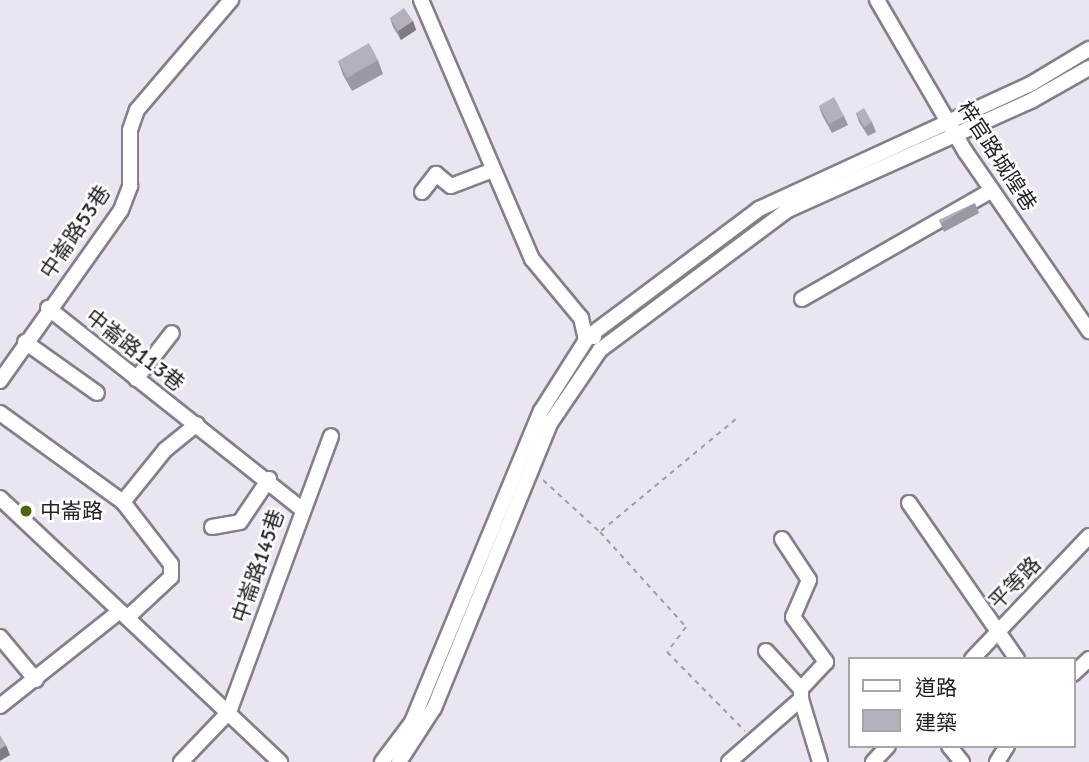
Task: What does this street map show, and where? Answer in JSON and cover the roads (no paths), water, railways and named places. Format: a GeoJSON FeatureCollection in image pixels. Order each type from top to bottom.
{"type":"FeatureCollection","features":[{"type":"Feature","properties":{"kind":"street","name":"中崙路53巷"},"geometry":{"type":"LineString","coordinates":[[0,381],[48,308],[121,210],[130,186],[131,130],[137,110],[231,0]]}},
{"type":"Feature","properties":{"kind":"street"},"geometry":{"type":"LineString","coordinates":[[421,0],[532,259],[581,318],[595,342]]}},
{"type":"Feature","properties":{"kind":"street","name":"梓官路城隍巷"},"geometry":{"type":"LineString","coordinates":[[877,0],[947,121],[1089,331]]}},
{"type":"Feature","properties":{"kind":"street"},"geometry":{"type":"LineString","coordinates":[[399,762],[434,708],[468,600],[541,411],[595,342],[765,216],[1089,49]]}},
{"type":"Feature","properties":{"kind":"street"},"geometry":{"type":"LineString","coordinates":[[765,216],[788,210],[956,135],[1089,68]]}},
{"type":"Feature","properties":{"kind":"street"},"geometry":{"type":"LineString","coordinates":[[422,192],[436,174],[451,186],[492,170]]}},
{"type":"Feature","properties":{"kind":"street"},"geometry":{"type":"LineString","coordinates":[[802,299],[992,190]]}},
{"type":"Feature","properties":{"kind":"street","name":"中崙路113巷"},"geometry":{"type":"LineString","coordinates":[[48,308],[136,379],[269,479],[300,508]]}},
{"type":"Feature","properties":{"kind":"street"},"geometry":{"type":"LineString","coordinates":[[136,379],[173,332]]}},
{"type":"Feature","properties":{"kind":"street"},"geometry":{"type":"LineString","coordinates":[[25,342],[97,393]]}},
{"type":"Feature","properties":{"kind":"street"},"geometry":{"type":"LineString","coordinates":[[382,762],[412,722],[468,600],[534,472],[570,386],[595,342]]}},
{"type":"Feature","properties":{"kind":"street"},"geometry":{"type":"LineString","coordinates":[[0,413],[123,502],[173,571],[124,614],[0,706]]}},
{"type":"Feature","properties":{"kind":"street"},"geometry":{"type":"LineString","coordinates":[[123,502],[165,450],[197,424]]}},
{"type":"Feature","properties":{"kind":"street","name":"中崙路145巷"},"geometry":{"type":"LineString","coordinates":[[229,712],[300,508],[331,436]]}},
{"type":"Feature","properties":{"kind":"street"},"geometry":{"type":"LineString","coordinates":[[212,527],[240,522],[269,479]]}},
{"type":"Feature","properties":{"kind":"street"},"geometry":{"type":"LineString","coordinates":[[0,498],[280,762]]}},
{"type":"Feature","properties":{"kind":"street"},"geometry":{"type":"LineString","coordinates":[[909,503],[973,588],[996,633],[1015,657]]}},
{"type":"Feature","properties":{"kind":"street","name":"平等路"},"geometry":{"type":"LineString","coordinates":[[974,657],[1089,536]]}},
{"type":"Feature","properties":{"kind":"street"},"geometry":{"type":"LineString","coordinates":[[729,762],[755,742],[801,694],[826,662],[793,617],[809,580],[782,539]]}},
{"type":"Feature","properties":{"kind":"street"},"geometry":{"type":"LineString","coordinates":[[0,637],[36,680]]}},
{"type":"Feature","properties":{"kind":"street"},"geometry":{"type":"LineString","coordinates":[[766,651],[801,694],[820,762]]}},
{"type":"Feature","properties":{"kind":"street"},"geometry":{"type":"LineString","coordinates":[[1075,672],[1089,659]]}},
{"type":"Feature","properties":{"kind":"street"},"geometry":{"type":"LineString","coordinates":[[181,762],[229,712]]}},
{"type":"Feature","properties":{"kind":"street"},"geometry":{"type":"LineString","coordinates":[[873,762],[886,748]]}},
{"type":"Feature","properties":{"kind":"street"},"geometry":{"type":"LineString","coordinates":[[951,748],[962,762]]}},
{"type":"Feature","properties":{"kind":"waterway"},"geometry":{"type":"LineString","coordinates":[[580,361],[595,347]]}},
{"type":"Feature","properties":{"kind":"place","name":"中崙路"},"geometry":{"type":"Point","coordinates":[26,511]}}]}
